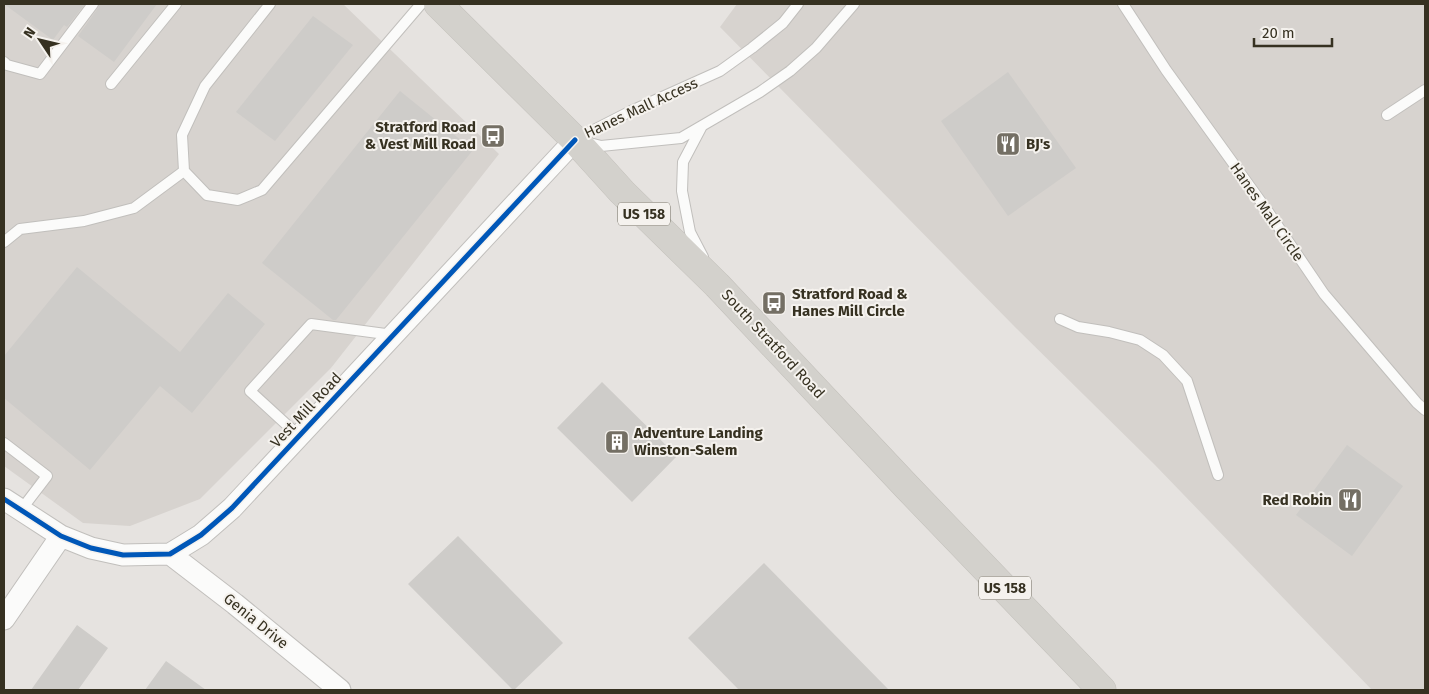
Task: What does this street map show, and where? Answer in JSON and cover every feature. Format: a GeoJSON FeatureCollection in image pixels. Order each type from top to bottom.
{"type":"FeatureCollection","features":[{"type":"Feature","properties":{"kind":"main road","name":"South Stratford Road"},"geometry":{"type":"LineString","coordinates":[[438,4],[575,140],[622,192],[717,285],[1102,690]]}},
{"type":"Feature","properties":{"kind":"street","name":"Vest Mill Road"},"geometry":{"type":"LineString","coordinates":[[170,554],[201,535],[232,508],[575,140]]}},
{"type":"Feature","properties":{"kind":"street"},"geometry":{"type":"LineString","coordinates":[[12,504],[61,536],[91,548],[123,555],[170,554]]}},
{"type":"Feature","properties":{"kind":"street"},"geometry":{"type":"LineString","coordinates":[[4,619],[61,536]]}},
{"type":"Feature","properties":{"kind":"street","name":"Genia Drive"},"geometry":{"type":"LineString","coordinates":[[170,554],[235,604],[340,690]]}},
{"type":"Feature","properties":{"kind":"lane"},"geometry":{"type":"LineString","coordinates":[[4,62],[7,65],[40,74],[93,4]]}},
{"type":"Feature","properties":{"kind":"lane"},"geometry":{"type":"LineString","coordinates":[[111,84],[176,4]]}},
{"type":"Feature","properties":{"kind":"lane"},"geometry":{"type":"LineString","coordinates":[[270,4],[205,86],[182,135],[184,171],[208,195],[238,200],[262,190],[421,4]]}},
{"type":"Feature","properties":{"kind":"lane","name":"Hanes Mall Access"},"geometry":{"type":"LineString","coordinates":[[575,140],[631,111],[720,71],[783,23],[798,4]]}},
{"type":"Feature","properties":{"kind":"lane","name":"Hanes Mall Access"},"geometry":{"type":"LineString","coordinates":[[575,140],[601,146],[681,138],[760,92],[790,71],[816,48],[854,4]]}},
{"type":"Feature","properties":{"kind":"lane","name":"Hanes Mall Circle"},"geometry":{"type":"LineString","coordinates":[[1123,4],[1166,70],[1269,213],[1324,294],[1425,410]]}},
{"type":"Feature","properties":{"kind":"lane"},"geometry":{"type":"LineString","coordinates":[[1387,116],[1425,90]]}},
{"type":"Feature","properties":{"kind":"lane"},"geometry":{"type":"LineString","coordinates":[[702,126],[683,162],[682,190],[690,232],[717,285]]}},
{"type":"Feature","properties":{"kind":"lane"},"geometry":{"type":"LineString","coordinates":[[4,242],[20,229],[84,221],[134,208],[184,171]]}},
{"type":"Feature","properties":{"kind":"lane"},"geometry":{"type":"LineString","coordinates":[[1060,319],[1078,327],[1140,340],[1163,355],[1187,381],[1218,475]]}},
{"type":"Feature","properties":{"kind":"lane"},"geometry":{"type":"LineString","coordinates":[[299,436],[250,391],[311,324],[393,334]]}},
{"type":"Feature","properties":{"kind":"lane"},"geometry":{"type":"LineString","coordinates":[[4,443],[47,476],[12,504]]}},
{"type":"Feature","properties":{"kind":"shaded area"},"geometry":{"type":"Polygon","coordinates":[[[4,4],[343,4],[499,154],[331,368],[200,499],[130,526],[83,523],[4,466],[4,4]]]}},
{"type":"Feature","properties":{"kind":"shaded area"},"geometry":{"type":"Polygon","coordinates":[[[737,4],[1425,4],[1425,690],[1372,690],[1155,465],[1013,325],[720,27],[737,4]]]}},
{"type":"Feature","properties":{"kind":"building"},"geometry":{"type":"Polygon","coordinates":[[[4,4],[85,4],[67,27],[64,25],[53,40],[4,4]]]}},
{"type":"Feature","properties":{"kind":"building"},"geometry":{"type":"Polygon","coordinates":[[[100,4],[157,4],[114,62],[78,36],[100,4]]]}},
{"type":"Feature","properties":{"kind":"building"},"geometry":{"type":"Polygon","coordinates":[[[313,16],[353,45],[275,141],[236,112],[313,16]]]}},
{"type":"Feature","properties":{"kind":"building","name":"BJ's"},"geometry":{"type":"Polygon","coordinates":[[[1008,72],[1076,168],[1008,216],[941,121],[1008,72]]]}},
{"type":"Feature","properties":{"kind":"building"},"geometry":{"type":"Polygon","coordinates":[[[400,91],[473,150],[336,320],[333,320],[262,263],[400,91]]]}},
{"type":"Feature","properties":{"kind":"building"},"geometry":{"type":"Polygon","coordinates":[[[77,267],[180,352],[228,293],[265,324],[192,413],[160,386],[90,470],[4,398],[4,356],[77,267]]]}},
{"type":"Feature","properties":{"kind":"building","name":"Adventure Landing Winston-Salem"},"geometry":{"type":"Polygon","coordinates":[[[602,382],[677,456],[632,502],[557,428],[602,382]]]}},
{"type":"Feature","properties":{"kind":"building","name":"Red Robin"},"geometry":{"type":"Polygon","coordinates":[[[1347,445],[1403,486],[1352,556],[1296,515],[1347,445]]]}},
{"type":"Feature","properties":{"kind":"building"},"geometry":{"type":"Polygon","coordinates":[[[458,536],[563,643],[514,690],[408,584],[458,536]]]}},
{"type":"Feature","properties":{"kind":"building"},"geometry":{"type":"Polygon","coordinates":[[[764,563],[889,690],[739,690],[688,638],[764,563]]]}},
{"type":"Feature","properties":{"kind":"building"},"geometry":{"type":"Polygon","coordinates":[[[77,625],[108,648],[78,690],[31,690],[77,625]]]}},
{"type":"Feature","properties":{"kind":"building"},"geometry":{"type":"Polygon","coordinates":[[[166,661],[206,690],[145,690],[166,661]]]}},
{"type":"Feature","properties":{"kind":"cycle path"},"geometry":{"type":"LineString","coordinates":[[4,499],[61,536],[91,548],[123,555],[170,554],[201,535],[232,508],[575,140]]}},
{"type":"Feature","properties":{"kind":"place","name":"Stratford Road & Vest Mill Road"},"geometry":{"type":"Point","coordinates":[493,136]}},
{"type":"Feature","properties":{"kind":"place","name":"BJ's"},"geometry":{"type":"Point","coordinates":[1008,144]}},
{"type":"Feature","properties":{"kind":"place","name":"Stratford Road & Hanes Mill Circle"},"geometry":{"type":"Point","coordinates":[774,303]}},
{"type":"Feature","properties":{"kind":"place","name":"Adventure Landing Winston-Salem"},"geometry":{"type":"Point","coordinates":[617,442]}},
{"type":"Feature","properties":{"kind":"place","name":"Red Robin"},"geometry":{"type":"Point","coordinates":[1350,500]}}]}
